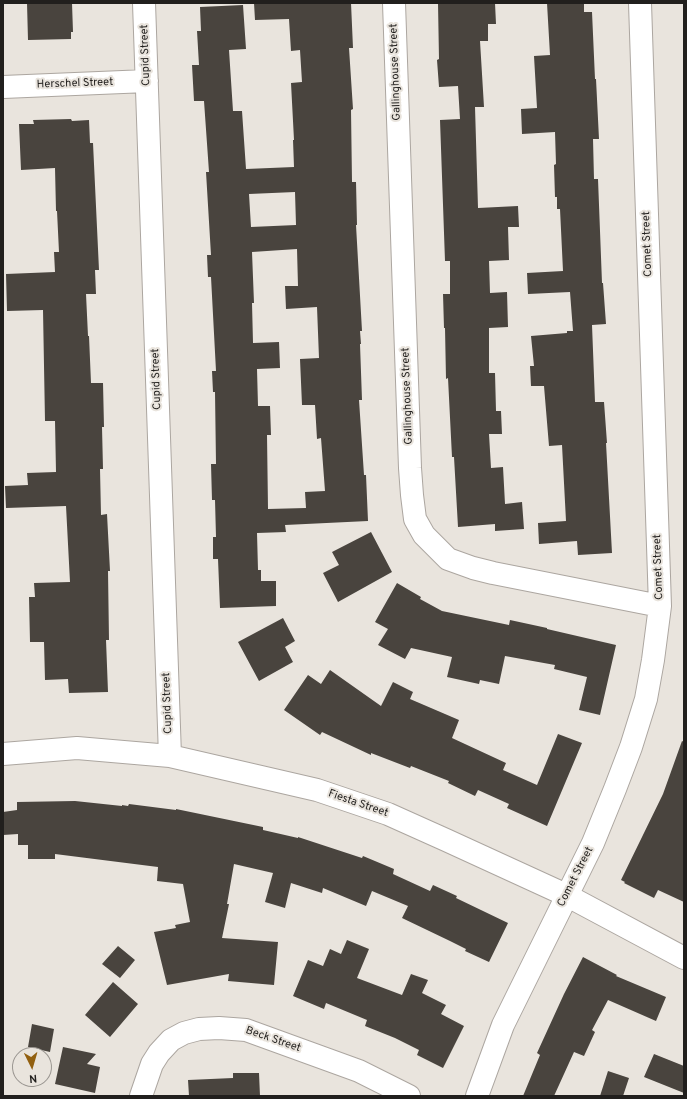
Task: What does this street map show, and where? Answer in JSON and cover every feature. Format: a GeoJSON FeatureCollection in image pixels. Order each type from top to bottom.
{"type":"FeatureCollection","features":[{"type":"Feature","properties":{"kind":"street","name":"Cupid Street"},"geometry":{"type":"LineString","coordinates":[[144,3],[170,756]]}},
{"type":"Feature","properties":{"kind":"street","name":"Gallinghouse Street"},"geometry":{"type":"LineString","coordinates":[[394,3],[410,468],[415,519],[424,535],[448,558],[473,568],[660,606]]}},
{"type":"Feature","properties":{"kind":"street","name":"Comet Street"},"geometry":{"type":"LineString","coordinates":[[478,1096],[503,1025],[593,843],[631,747],[646,699],[653,660],[660,606],[640,3]]}},
{"type":"Feature","properties":{"kind":"street","name":"Herschel Street"},"geometry":{"type":"LineString","coordinates":[[3,87],[147,81]]}},
{"type":"Feature","properties":{"kind":"street","name":"Fiesta Street"},"geometry":{"type":"LineString","coordinates":[[3,754],[77,748],[170,756],[317,790],[388,814],[566,895],[684,958]]}},
{"type":"Feature","properties":{"kind":"street","name":"Beck Street"},"geometry":{"type":"LineString","coordinates":[[141,1096],[152,1064],[159,1053],[171,1040],[184,1033],[199,1029],[219,1028],[246,1030],[358,1071],[409,1096]]}},
{"type":"Feature","properties":{"kind":"building"},"geometry":{"type":"Polygon","coordinates":[[[27,3],[72,3],[73,32],[71,32],[71,39],[28,40],[27,3]]]}},
{"type":"Feature","properties":{"kind":"building"},"geometry":{"type":"Polygon","coordinates":[[[254,3],[351,3],[353,48],[349,48],[353,109],[351,110],[352,182],[356,182],[356,225],[362,331],[360,331],[360,344],[362,400],[359,400],[364,475],[366,475],[368,521],[285,525],[286,532],[257,533],[258,570],[261,570],[261,581],[276,581],[276,606],[220,608],[218,559],[213,559],[213,537],[216,537],[215,500],[212,500],[211,464],[216,464],[215,392],[213,392],[212,371],[216,371],[211,277],[208,277],[207,255],[211,255],[206,172],[209,172],[204,101],[194,101],[192,65],[199,65],[197,31],[201,31],[200,7],[243,5],[246,49],[229,50],[233,111],[242,111],[246,169],[294,167],[291,83],[302,82],[300,50],[291,51],[289,19],[255,20],[254,3]],[[295,192],[249,194],[251,227],[296,225],[295,192]],[[297,249],[252,252],[254,303],[252,303],[253,343],[279,342],[280,368],[257,369],[258,406],[270,406],[271,435],[267,435],[268,509],[306,508],[305,492],[325,491],[321,438],[317,439],[315,405],[302,405],[300,359],[319,358],[317,307],[286,309],[285,286],[298,286],[297,249]]]}},
{"type":"Feature","properties":{"kind":"building"},"geometry":{"type":"Polygon","coordinates":[[[438,3],[495,3],[496,24],[488,24],[488,41],[480,41],[484,107],[475,107],[478,208],[518,206],[519,227],[508,227],[509,260],[489,261],[490,293],[507,292],[508,327],[489,328],[489,373],[495,373],[496,411],[501,411],[502,434],[489,434],[491,468],[503,467],[505,504],[522,502],[524,529],[495,531],[495,524],[458,527],[454,457],[452,457],[448,378],[446,379],[443,294],[450,294],[450,261],[445,261],[440,120],[460,119],[458,86],[439,87],[437,60],[439,59],[438,3]]]}},
{"type":"Feature","properties":{"kind":"building"},"geometry":{"type":"Polygon","coordinates":[[[547,3],[584,3],[584,12],[592,12],[599,139],[593,139],[594,179],[598,179],[602,283],[606,324],[592,325],[595,402],[604,402],[612,553],[578,555],[577,541],[539,544],[538,523],[566,521],[562,445],[549,446],[544,386],[531,386],[530,366],[534,366],[531,336],[567,333],[567,331],[573,331],[570,292],[528,294],[527,273],[563,271],[560,209],[557,209],[557,197],[555,197],[555,132],[522,134],[521,109],[537,108],[534,56],[550,55],[547,3]]]}},
{"type":"Feature","properties":{"kind":"building"},"geometry":{"type":"Polygon","coordinates":[[[71,119],[72,121],[89,120],[90,143],[93,143],[99,270],[95,270],[96,294],[86,294],[91,383],[103,383],[103,469],[100,469],[101,515],[107,514],[110,571],[108,571],[109,640],[106,640],[108,692],[69,693],[68,679],[45,680],[44,642],[30,642],[29,597],[35,597],[34,583],[70,582],[66,506],[6,508],[5,486],[28,485],[27,473],[56,472],[55,421],[45,421],[43,310],[7,311],[6,274],[55,272],[54,252],[59,252],[55,168],[21,170],[19,124],[34,124],[33,120],[71,119]]]}},
{"type":"Feature","properties":{"kind":"building"},"geometry":{"type":"Polygon","coordinates":[[[371,532],[392,572],[338,602],[323,573],[339,565],[332,552],[371,532]]]}},
{"type":"Feature","properties":{"kind":"building"},"geometry":{"type":"Polygon","coordinates":[[[397,583],[421,597],[420,599],[442,611],[509,625],[510,620],[616,645],[600,715],[579,710],[587,677],[554,669],[555,665],[505,656],[499,684],[480,680],[479,684],[447,677],[452,657],[411,648],[405,659],[378,645],[388,629],[375,622],[397,583]]]}},
{"type":"Feature","properties":{"kind":"building"},"geometry":{"type":"Polygon","coordinates":[[[283,618],[295,641],[285,647],[293,662],[259,681],[238,642],[283,618]]]}},
{"type":"Feature","properties":{"kind":"building"},"geometry":{"type":"Polygon","coordinates":[[[330,670],[381,706],[393,682],[413,692],[410,699],[459,720],[452,738],[506,763],[503,770],[537,785],[558,734],[582,743],[547,826],[507,808],[509,804],[478,790],[475,796],[448,783],[449,781],[411,766],[410,768],[371,753],[371,755],[322,732],[320,735],[284,710],[308,675],[321,684],[330,670]]]}},
{"type":"Feature","properties":{"kind":"building"},"geometry":{"type":"Polygon","coordinates":[[[682,741],[684,742],[684,902],[658,890],[654,898],[621,880],[663,794],[682,741]]]}},
{"type":"Feature","properties":{"kind":"building"},"geometry":{"type":"Polygon","coordinates":[[[75,801],[122,806],[128,806],[129,804],[176,809],[263,827],[263,830],[298,837],[362,858],[363,856],[394,869],[393,874],[430,891],[433,885],[457,896],[456,898],[508,923],[489,962],[465,951],[466,949],[402,918],[408,906],[372,891],[366,906],[323,888],[322,893],[291,883],[285,908],[265,902],[273,873],[234,864],[227,904],[229,904],[222,938],[278,942],[274,985],[228,981],[229,974],[167,985],[154,932],[176,928],[175,925],[190,922],[183,884],[157,881],[158,867],[55,854],[55,859],[28,859],[28,845],[18,845],[18,834],[3,835],[3,812],[17,810],[17,802],[75,801]]]}},
{"type":"Feature","properties":{"kind":"building"},"geometry":{"type":"Polygon","coordinates":[[[347,940],[369,949],[357,978],[402,995],[411,974],[428,980],[422,993],[446,1005],[441,1014],[464,1026],[443,1068],[417,1055],[419,1050],[395,1038],[365,1026],[367,1020],[326,1003],[324,1009],[293,996],[308,960],[323,966],[330,949],[341,954],[347,940]]]}},
{"type":"Feature","properties":{"kind":"building"},"geometry":{"type":"Polygon","coordinates":[[[118,946],[135,960],[120,978],[102,964],[118,946]]]}},
{"type":"Feature","properties":{"kind":"building"},"geometry":{"type":"Polygon","coordinates":[[[583,957],[617,975],[616,976],[666,997],[656,1021],[608,1000],[592,1030],[595,1032],[584,1056],[574,1052],[554,1096],[523,1096],[540,1055],[537,1053],[583,957]]]}},
{"type":"Feature","properties":{"kind":"building"},"geometry":{"type":"Polygon","coordinates":[[[113,982],[138,1004],[110,1037],[85,1015],[113,982]]]}},
{"type":"Feature","properties":{"kind":"building"},"geometry":{"type":"Polygon","coordinates":[[[32,1024],[54,1029],[51,1047],[28,1047],[32,1024]]]}},
{"type":"Feature","properties":{"kind":"building"},"geometry":{"type":"Polygon","coordinates":[[[63,1047],[96,1054],[87,1064],[100,1067],[95,1093],[55,1084],[63,1047]]]}},
{"type":"Feature","properties":{"kind":"building"},"geometry":{"type":"Polygon","coordinates":[[[654,1054],[684,1066],[684,1093],[644,1077],[654,1054]]]}},
{"type":"Feature","properties":{"kind":"building"},"geometry":{"type":"Polygon","coordinates":[[[608,1071],[629,1078],[623,1096],[600,1096],[608,1071]]]}},
{"type":"Feature","properties":{"kind":"building"},"geometry":{"type":"Polygon","coordinates":[[[233,1073],[259,1073],[260,1096],[189,1096],[188,1080],[233,1078],[233,1073]]]}}]}
